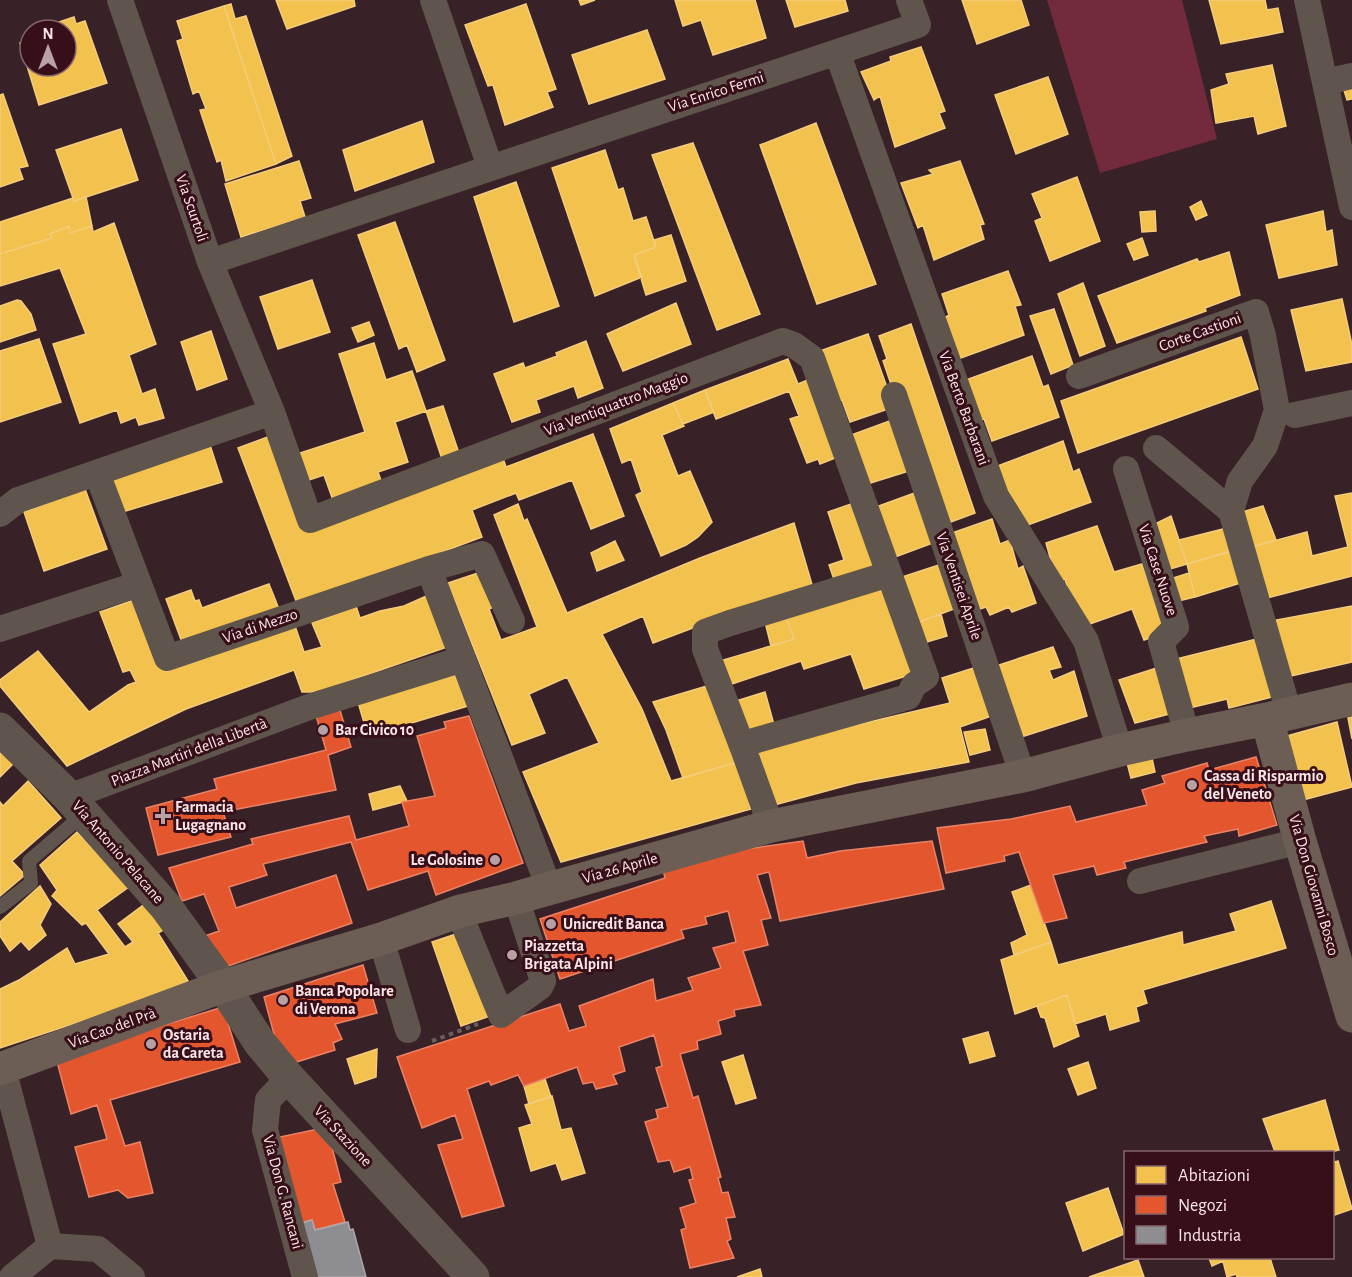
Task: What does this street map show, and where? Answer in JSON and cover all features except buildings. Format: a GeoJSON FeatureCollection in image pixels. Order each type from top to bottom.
{"type":"FeatureCollection","features":[{"type":"Feature","properties":{"kind":"main road"},"geometry":{"type":"LineString","coordinates":[[1023,776],[1120,750],[1352,699]]}},
{"type":"Feature","properties":{"kind":"main road","name":"Via Don Giovanni Bosco"},"geometry":{"type":"LineString","coordinates":[[1278,716],[1300,841],[1352,1016]]}},
{"type":"Feature","properties":{"kind":"main road","name":"Via 26 Aprile"},"geometry":{"type":"LineString","coordinates":[[223,986],[381,939],[460,911],[516,898],[771,826],[1023,776]]}},
{"type":"Feature","properties":{"kind":"main road","name":"Via Cao del Prà"},"geometry":{"type":"LineString","coordinates":[[1,1069],[223,986]]}},
{"type":"Feature","properties":{"kind":"street","name":"Via Scurtoli"},"geometry":{"type":"LineString","coordinates":[[120,0],[210,262],[272,412]]}},
{"type":"Feature","properties":{"kind":"street"},"geometry":{"type":"LineString","coordinates":[[433,0],[490,167]]}},
{"type":"Feature","properties":{"kind":"street","name":"Via Enrico Fermi"},"geometry":{"type":"LineString","coordinates":[[210,262],[918,25],[909,0]]}},
{"type":"Feature","properties":{"kind":"street"},"geometry":{"type":"LineString","coordinates":[[1307,0],[1352,207]]}},
{"type":"Feature","properties":{"kind":"street","name":"Via Berto Barbarani"},"geometry":{"type":"LineString","coordinates":[[837,51],[996,496],[1086,641],[1120,750]]}},
{"type":"Feature","properties":{"kind":"street"},"geometry":{"type":"LineString","coordinates":[[1325,82],[1352,76]]}},
{"type":"Feature","properties":{"kind":"street","name":"Corte Castioni"},"geometry":{"type":"LineString","coordinates":[[1079,376],[1256,312],[1263,336],[1277,410],[1264,446],[1240,481],[1231,511]]}},
{"type":"Feature","properties":{"kind":"street","name":"Via Ventiquattro Maggio"},"geometry":{"type":"LineString","coordinates":[[272,412],[310,520],[783,341],[794,345],[812,358],[926,676],[914,685],[908,697],[750,742],[744,751]]}},
{"type":"Feature","properties":{"kind":"street","name":"Via Ventisei Aprile"},"geometry":{"type":"LineString","coordinates":[[894,395],[1023,776]]}},
{"type":"Feature","properties":{"kind":"street"},"geometry":{"type":"LineString","coordinates":[[1295,415],[1352,403]]}},
{"type":"Feature","properties":{"kind":"street"},"geometry":{"type":"LineString","coordinates":[[0,514],[18,500],[272,412]]}},
{"type":"Feature","properties":{"kind":"street"},"geometry":{"type":"LineString","coordinates":[[1156,448],[1231,511],[1278,716]]}},
{"type":"Feature","properties":{"kind":"street","name":"Via Case Nuove"},"geometry":{"type":"LineString","coordinates":[[1126,469],[1176,627],[1161,642],[1187,735]]}},
{"type":"Feature","properties":{"kind":"street","name":"Via di Mezzo"},"geometry":{"type":"LineString","coordinates":[[97,473],[167,658],[429,569],[482,554],[512,621]]}},
{"type":"Feature","properties":{"kind":"street"},"geometry":{"type":"LineString","coordinates":[[429,569],[549,888]]}},
{"type":"Feature","properties":{"kind":"street"},"geometry":{"type":"LineString","coordinates":[[771,826],[705,649],[705,633],[729,623],[889,574]]}},
{"type":"Feature","properties":{"kind":"street"},"geometry":{"type":"LineString","coordinates":[[0,629],[139,584]]}},
{"type":"Feature","properties":{"kind":"street","name":"Piazza Martiri della Libertà"},"geometry":{"type":"LineString","coordinates":[[77,806],[309,707],[463,659]]}},
{"type":"Feature","properties":{"kind":"street","name":"Via Antonio Pelacane"},"geometry":{"type":"LineString","coordinates":[[0,729],[77,806],[166,907],[223,986]]}},
{"type":"Feature","properties":{"kind":"street"},"geometry":{"type":"LineString","coordinates":[[1140,881],[1300,841]]}},
{"type":"Feature","properties":{"kind":"street"},"geometry":{"type":"LineString","coordinates":[[460,911],[501,1015],[540,987],[543,981],[516,898]]}},
{"type":"Feature","properties":{"kind":"street"},"geometry":{"type":"LineString","coordinates":[[381,939],[408,1030]]}},
{"type":"Feature","properties":{"kind":"street","name":"Via Stazione"},"geometry":{"type":"LineString","coordinates":[[223,986],[260,1043],[289,1078],[473,1277]]}},
{"type":"Feature","properties":{"kind":"street"},"geometry":{"type":"LineString","coordinates":[[1,1069],[50,1246]]}},
{"type":"Feature","properties":{"kind":"street","name":"Via Don G. Rancani"},"geometry":{"type":"LineString","coordinates":[[289,1078],[268,1100],[266,1130],[305,1277]]}},
{"type":"Feature","properties":{"kind":"street"},"geometry":{"type":"LineString","coordinates":[[12,1277],[50,1246],[98,1249],[132,1277]]}},
{"type":"Feature","properties":{"kind":"lane"},"geometry":{"type":"LineString","coordinates":[[0,907],[31,883],[29,861],[77,806]]}},
{"type":"Feature","properties":{"kind":"path"},"geometry":{"type":"LineString","coordinates":[[408,1030],[417,1041],[429,1042],[501,1015]]}},
{"type":"Feature","properties":{"kind":"shaded area"},"geometry":{"type":"Polygon","coordinates":[[[1047,0],[1182,0],[1217,139],[1100,173],[1047,0]]]}},
{"type":"Feature","properties":{"kind":"place","name":"Bar Civico 10"},"geometry":{"type":"Point","coordinates":[323,730]}},
{"type":"Feature","properties":{"kind":"place","name":"Cassa di Risparmio del Veneto"},"geometry":{"type":"Point","coordinates":[1192,785]}},
{"type":"Feature","properties":{"kind":"place","name":"Farmacia Lugagnano"},"geometry":{"type":"Point","coordinates":[163,816]}},
{"type":"Feature","properties":{"kind":"place","name":"Le Golosine"},"geometry":{"type":"Point","coordinates":[495,860]}},
{"type":"Feature","properties":{"kind":"place","name":"Unicredit Banca"},"geometry":{"type":"Point","coordinates":[551,924]}},
{"type":"Feature","properties":{"kind":"place","name":"Piazzetta Brigata Alpini"},"geometry":{"type":"Point","coordinates":[512,955]}},
{"type":"Feature","properties":{"kind":"place","name":"Banca Popolare di Verona"},"geometry":{"type":"Point","coordinates":[283,1000]}},
{"type":"Feature","properties":{"kind":"place","name":"Ostaria da Careta"},"geometry":{"type":"Point","coordinates":[151,1044]}}]}
